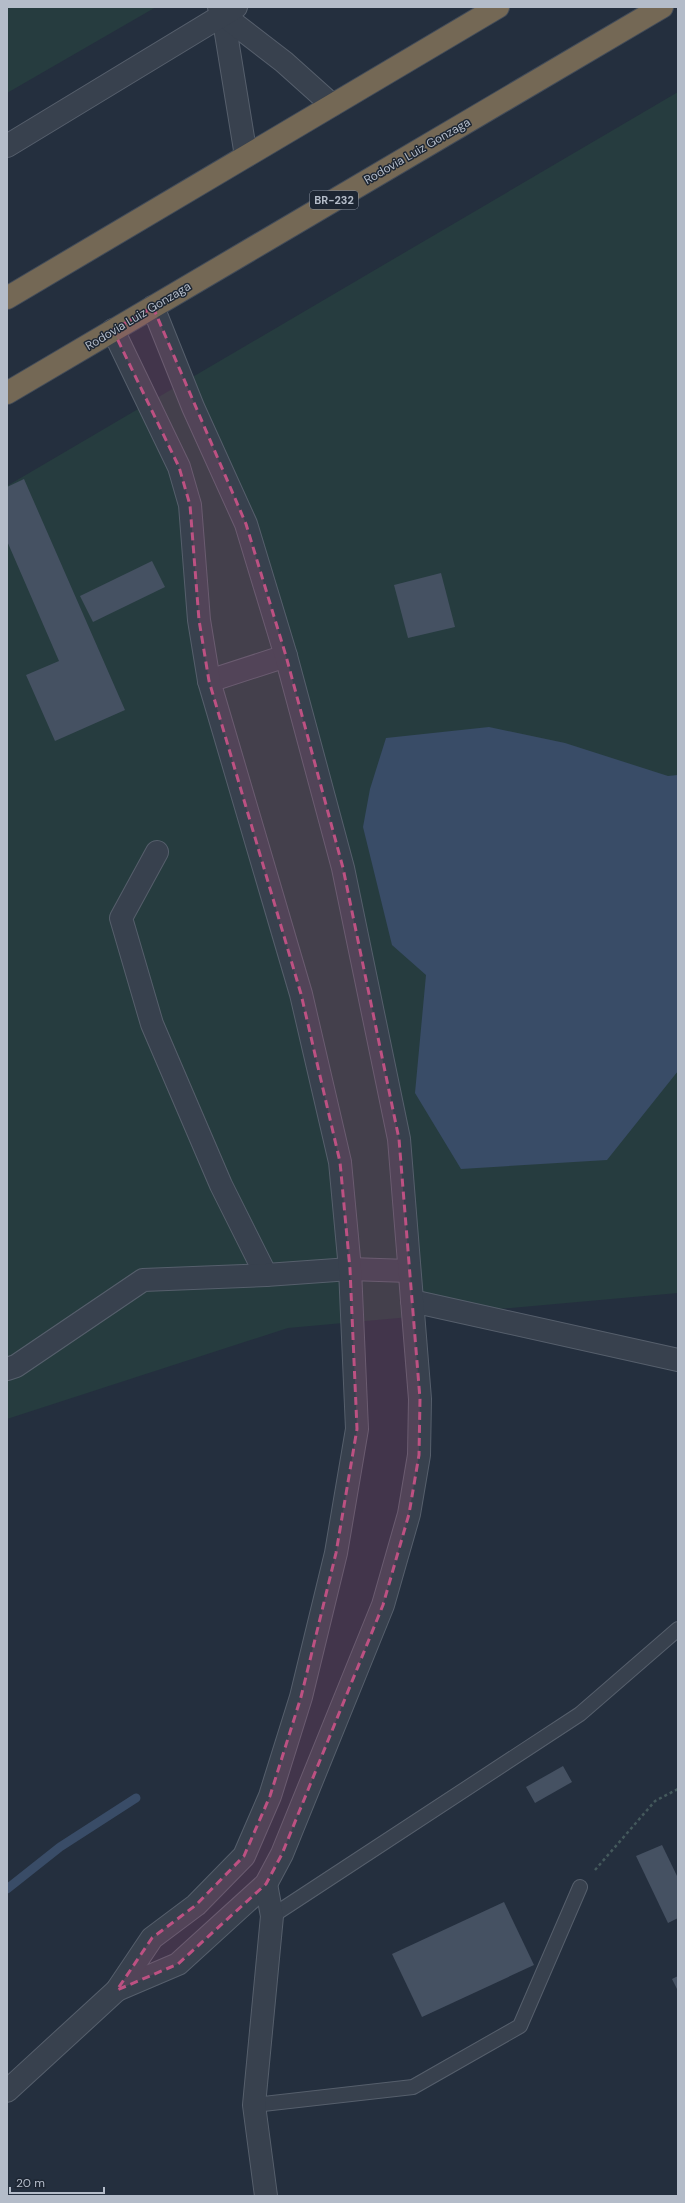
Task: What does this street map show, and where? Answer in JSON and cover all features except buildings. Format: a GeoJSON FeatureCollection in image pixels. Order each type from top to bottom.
{"type":"FeatureCollection","features":[{"type":"Feature","properties":{"kind":"highway"},"geometry":{"type":"LineString","coordinates":[[7,298],[498,7]]}},
{"type":"Feature","properties":{"kind":"highway","name":"Rodovia Luiz Gonzaga"},"geometry":{"type":"LineString","coordinates":[[7,393],[662,7]]}},
{"type":"Feature","properties":{"kind":"street"},"geometry":{"type":"LineString","coordinates":[[226,10],[332,105]]}},
{"type":"Feature","properties":{"kind":"street"},"geometry":{"type":"LineString","coordinates":[[7,146],[226,10]]}},
{"type":"Feature","properties":{"kind":"street"},"geometry":{"type":"LineString","coordinates":[[226,10],[246,156]]}},
{"type":"Feature","properties":{"kind":"street"},"geometry":{"type":"LineString","coordinates":[[117,1990],[178,1964],[266,1884],[282,1854],[383,1605],[408,1514],[419,1455],[420,1399],[399,1139],[343,868],[286,656],[246,524],[193,407],[153,307]]}},
{"type":"Feature","properties":{"kind":"street"},"geometry":{"type":"LineString","coordinates":[[7,2090],[117,1990],[152,1938],[196,1905],[244,1856],[270,1796],[301,1697],[336,1553],[357,1429],[350,1269],[340,1162],[301,994],[209,681],[199,620],[190,505],[179,467],[113,330]]}},
{"type":"Feature","properties":{"kind":"street"},"geometry":{"type":"LineString","coordinates":[[209,681],[286,656]]}},
{"type":"Feature","properties":{"kind":"street"},"geometry":{"type":"LineString","coordinates":[[157,852],[121,918],[152,1024],[221,1185],[266,1276]]}},
{"type":"Feature","properties":{"kind":"street"},"geometry":{"type":"LineString","coordinates":[[7,1369],[16,1366],[143,1280],[266,1276],[350,1269],[409,1271]]}},
{"type":"Feature","properties":{"kind":"street"},"geometry":{"type":"LineString","coordinates":[[412,1301],[678,1360]]}},
{"type":"Feature","properties":{"kind":"street"},"geometry":{"type":"LineString","coordinates":[[266,1884],[272,1916],[254,2105],[266,2196]]}},
{"type":"Feature","properties":{"kind":"lane"},"geometry":{"type":"LineString","coordinates":[[272,1916],[580,1714],[678,1629]]}},
{"type":"Feature","properties":{"kind":"lane"},"geometry":{"type":"LineString","coordinates":[[254,2105],[413,2087],[520,2026],[580,1887]]}},
{"type":"Feature","properties":{"kind":"path"},"geometry":{"type":"LineString","coordinates":[[580,1887],[654,1801],[678,1789]]}},
{"type":"Feature","properties":{"kind":"highlighted area"},"geometry":{"type":"Polygon","coordinates":[[[153,307],[246,524],[286,656],[343,868],[399,1139],[420,1399],[419,1455],[409,1514],[383,1605],[282,1854],[266,1884],[178,1964],[117,1990],[152,1938],[196,1905],[244,1856],[270,1796],[301,1697],[336,1553],[357,1429],[350,1269],[340,1162],[301,994],[209,681],[199,620],[190,505],[179,467],[113,330],[153,307]]]}},
{"type":"Feature","properties":{"kind":"green space"},"geometry":{"type":"Polygon","coordinates":[[[7,7],[156,7],[7,93],[7,7]]]}},
{"type":"Feature","properties":{"kind":"green space"},"geometry":{"type":"Polygon","coordinates":[[[678,92],[678,1293],[288,1328],[7,1419],[7,486],[678,92]]]}},
{"type":"Feature","properties":{"kind":"water"},"geometry":{"type":"Polygon","coordinates":[[[489,727],[565,743],[668,776],[678,775],[678,1071],[607,1160],[461,1169],[415,1093],[426,975],[392,945],[363,827],[370,789],[386,738],[489,727]]]}},
{"type":"Feature","properties":{"kind":"waterway"},"geometry":{"type":"LineString","coordinates":[[7,1889],[60,1847],[136,1798]]}}]}
